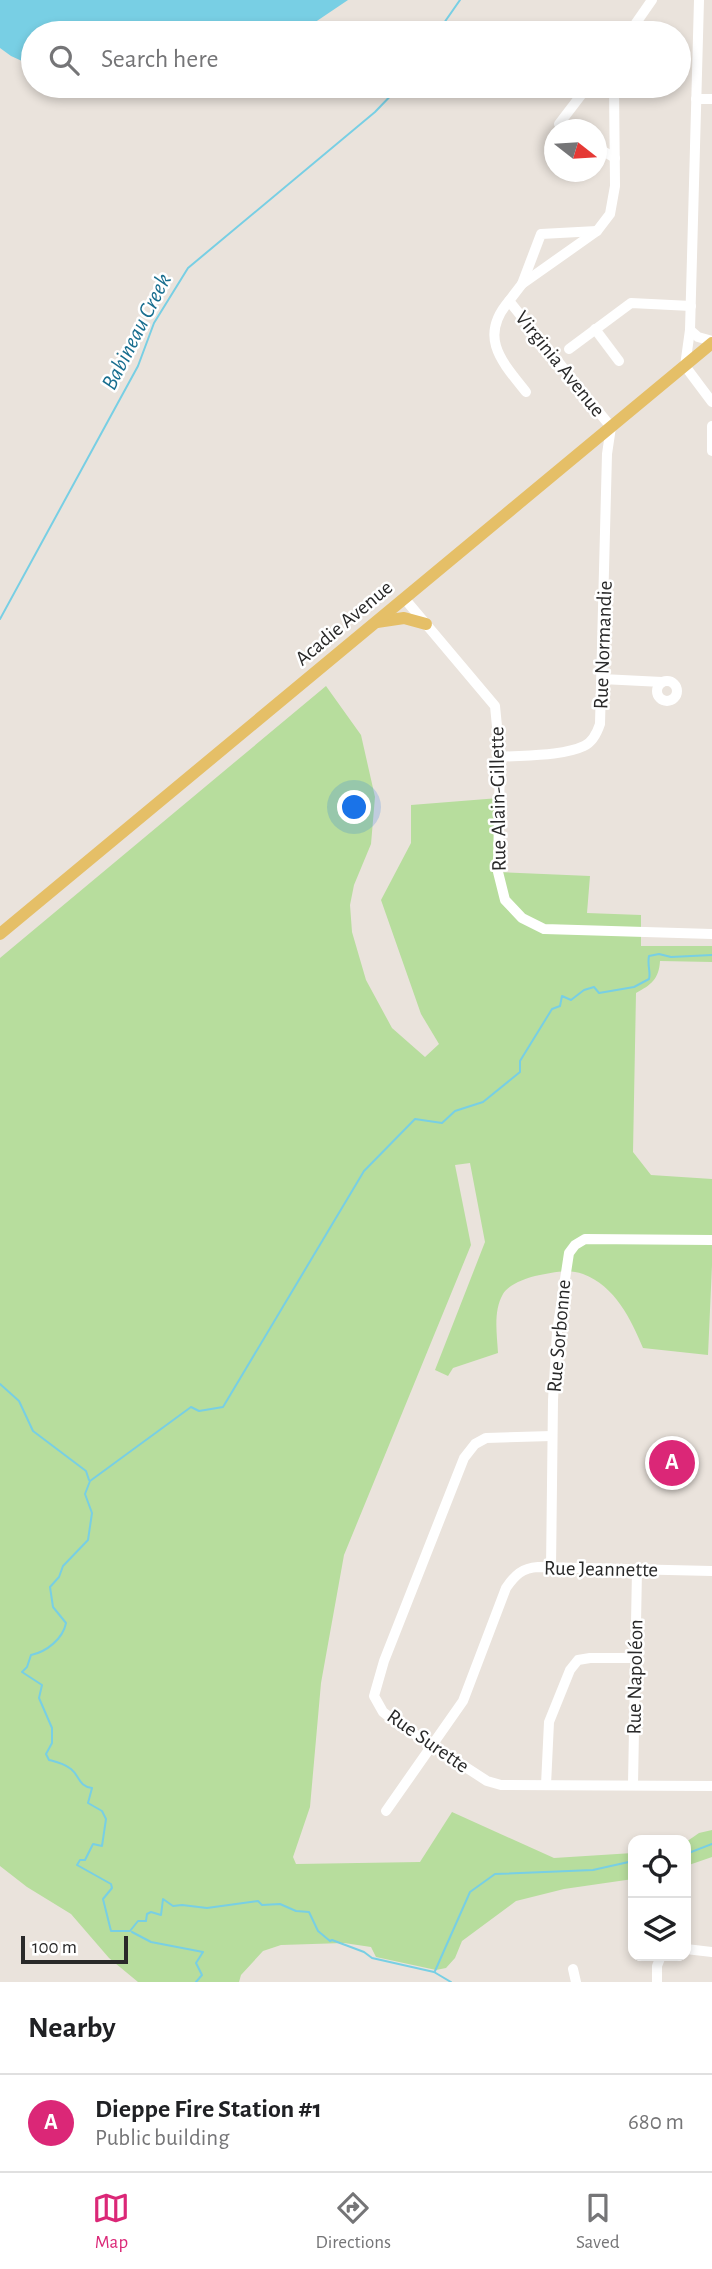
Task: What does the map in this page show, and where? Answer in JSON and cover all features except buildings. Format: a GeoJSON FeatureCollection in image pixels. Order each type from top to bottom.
{"type":"FeatureCollection","features":[{"type":"Feature","properties":{"kind":"main road","name":"Acadie Avenue"},"geometry":{"type":"LineString","coordinates":[[0,933],[712,342]]}},
{"type":"Feature","properties":{"kind":"main road"},"geometry":{"type":"LineString","coordinates":[[374,623],[404,618],[426,624]]}},
{"type":"Feature","properties":{"kind":"street"},"geometry":{"type":"LineString","coordinates":[[637,21],[652,0]]}},
{"type":"Feature","properties":{"kind":"street"},"geometry":{"type":"LineString","coordinates":[[699,0],[691,306],[685,366],[712,402]]}},
{"type":"Feature","properties":{"kind":"street"},"geometry":{"type":"LineString","coordinates":[[563,119],[579,98]]}},
{"type":"Feature","properties":{"kind":"street","name":"Virginia Avenue"},"geometry":{"type":"LineString","coordinates":[[522,284],[597,231],[612,208],[615,186],[614,98]]}},
{"type":"Feature","properties":{"kind":"street"},"geometry":{"type":"LineString","coordinates":[[696,99],[712,99]]}},
{"type":"Feature","properties":{"kind":"street"},"geometry":{"type":"LineString","coordinates":[[607,153],[615,158]]}},
{"type":"Feature","properties":{"kind":"street","name":"Virginia Avenue"},"geometry":{"type":"LineString","coordinates":[[526,392],[502,362],[497,351],[496,319],[522,284],[541,234],[597,231]]}},
{"type":"Feature","properties":{"kind":"street","name":"Virginia Avenue"},"geometry":{"type":"LineString","coordinates":[[509,301],[611,427]]}},
{"type":"Feature","properties":{"kind":"street","name":"Virginia Avenue"},"geometry":{"type":"LineString","coordinates":[[569,349],[631,303],[691,306]]}},
{"type":"Feature","properties":{"kind":"street"},"geometry":{"type":"LineString","coordinates":[[595,329],[619,361]]}},
{"type":"Feature","properties":{"kind":"street"},"geometry":{"type":"LineString","coordinates":[[690,330],[698,337],[712,342]]}},
{"type":"Feature","properties":{"kind":"street"},"geometry":{"type":"LineString","coordinates":[[712,426],[712,451]]}},
{"type":"Feature","properties":{"kind":"street","name":"Rue Normandie"},"geometry":{"type":"LineString","coordinates":[[500,757],[585,746],[594,737],[600,724],[607,454],[611,427]]}},
{"type":"Feature","properties":{"kind":"street"},"geometry":{"type":"LineString","coordinates":[[591,443],[601,447],[607,454]]}},
{"type":"Feature","properties":{"kind":"street","name":"Rue Alain-Gillette"},"geometry":{"type":"LineString","coordinates":[[404,598],[495,706],[500,757],[498,872],[505,900],[522,918],[544,929],[712,934]]}},
{"type":"Feature","properties":{"kind":"street"},"geometry":{"type":"LineString","coordinates":[[602,679],[662,682]]}},
{"type":"Feature","properties":{"kind":"street","name":"Rue Sorbonne"},"geometry":{"type":"LineString","coordinates":[[551,1569],[552,1436],[557,1332],[569,1253],[585,1239],[596,1238],[712,1240]]}},
{"type":"Feature","properties":{"kind":"street","name":"Rue Surette"},"geometry":{"type":"LineString","coordinates":[[552,1436],[486,1438],[475,1444],[464,1458],[384,1661],[374,1696],[383,1712],[487,1781],[501,1785],[712,1786]]}},
{"type":"Feature","properties":{"kind":"street","name":"Rue Jeannette"},"geometry":{"type":"LineString","coordinates":[[432,1746],[463,1701],[515,1575],[527,1568],[712,1571]]}},
{"type":"Feature","properties":{"kind":"street","name":"Rue Napoléon"},"geometry":{"type":"LineString","coordinates":[[633,1784],[637,1570]]}},
{"type":"Feature","properties":{"kind":"street"},"geometry":{"type":"LineString","coordinates":[[546,1785],[549,1722],[570,1670],[579,1660],[635,1658]]}},
{"type":"Feature","properties":{"kind":"street"},"geometry":{"type":"LineString","coordinates":[[386,1811],[432,1746]]}},
{"type":"Feature","properties":{"kind":"street"},"geometry":{"type":"LineString","coordinates":[[691,1950],[712,1952]]}},
{"type":"Feature","properties":{"kind":"street"},"geometry":{"type":"LineString","coordinates":[[657,1982],[660,1961]]}},
{"type":"Feature","properties":{"kind":"street"},"geometry":{"type":"LineString","coordinates":[[573,1969],[576,1982]]}},
{"type":"Feature","properties":{"kind":"green space"},"geometry":{"type":"Polygon","coordinates":[[[326,686],[361,735],[375,797],[371,844],[354,885],[350,905],[352,932],[366,980],[392,1028],[425,1057],[439,1044],[421,1014],[381,900],[411,843],[411,805],[499,798],[498,872],[590,876],[587,913],[641,915],[641,946],[712,946],[712,962],[660,961],[653,981],[636,993],[633,1152],[651,1175],[712,1179],[708,1355],[643,1348],[627,1315],[613,1295],[594,1279],[571,1271],[527,1278],[505,1291],[497,1315],[498,1353],[453,1368],[448,1376],[435,1370],[485,1242],[470,1163],[455,1165],[471,1245],[344,1555],[321,1683],[310,1807],[293,1857],[296,1864],[420,1862],[452,1812],[554,1858],[628,1853],[628,1880],[564,1889],[516,1901],[462,1941],[455,1958],[446,1968],[436,1970],[376,1957],[371,1947],[344,1943],[281,1945],[263,1951],[241,1975],[239,1982],[138,1982],[109,1958],[71,1914],[27,1887],[0,1866],[0,958],[326,686]]]}},
{"type":"Feature","properties":{"kind":"green space"},"geometry":{"type":"Polygon","coordinates":[[[712,1830],[712,1857],[691,1864],[691,1839],[699,1833],[712,1830]]]}},
{"type":"Feature","properties":{"kind":"water"},"geometry":{"type":"Polygon","coordinates":[[[0,0],[348,0],[317,21],[21,21],[21,61],[0,48],[0,0]]]}},
{"type":"Feature","properties":{"kind":"waterway","name":"Babineau Creek"},"geometry":{"type":"LineString","coordinates":[[445,21],[460,0]]}},
{"type":"Feature","properties":{"kind":"waterway","name":"Babineau Creek"},"geometry":{"type":"LineString","coordinates":[[0,619],[138,366],[154,323],[188,268],[388,98]]}},
{"type":"Feature","properties":{"kind":"waterway"},"geometry":{"type":"LineString","coordinates":[[451,1982],[434,1972],[372,1958],[364,1952],[330,1941],[318,1931],[309,1912],[296,1911],[280,1904],[262,1905],[258,1901],[207,1908],[173,1906],[163,1899],[161,1915],[151,1912],[147,1914],[146,1921],[138,1921],[130,1931],[111,1931],[103,1899],[112,1888],[111,1884],[77,1865],[80,1860],[85,1860],[93,1844],[102,1846],[106,1819],[102,1811],[88,1803],[92,1788],[84,1785],[68,1767],[49,1760],[46,1754],[52,1743],[52,1728],[39,1698],[42,1685],[22,1672],[31,1655],[53,1644],[64,1629],[66,1623],[53,1607],[50,1587],[59,1577],[63,1566],[88,1540],[92,1513],[85,1494],[90,1481],[191,1407],[199,1411],[223,1407],[364,1171],[415,1119],[442,1123],[455,1111],[483,1102],[520,1072],[520,1061],[552,1009],[560,1006],[562,996],[571,1000],[584,990],[594,987],[599,993],[634,987],[649,979],[649,956],[712,955]]}},
{"type":"Feature","properties":{"kind":"waterway","name":"Babineau Creek"},"geometry":{"type":"LineString","coordinates":[[0,1384],[19,1401],[33,1431],[86,1471],[89,1480]]}},
{"type":"Feature","properties":{"kind":"waterway","name":"Babineau Creek"},"geometry":{"type":"LineString","coordinates":[[691,1852],[712,1844]]}},
{"type":"Feature","properties":{"kind":"waterway","name":"Babineau Creek"},"geometry":{"type":"LineString","coordinates":[[435,1971],[470,1892],[495,1874],[593,1870],[628,1862]]}},
{"type":"Feature","properties":{"kind":"waterway"},"geometry":{"type":"LineString","coordinates":[[132,1932],[151,1942],[203,1952],[196,1963],[202,1975],[196,1982]]}},
{"type":"Feature","properties":{"kind":"place","name":"Dieppe Fire Station #1"},"geometry":{"type":"Point","coordinates":[672,1463]}}]}
